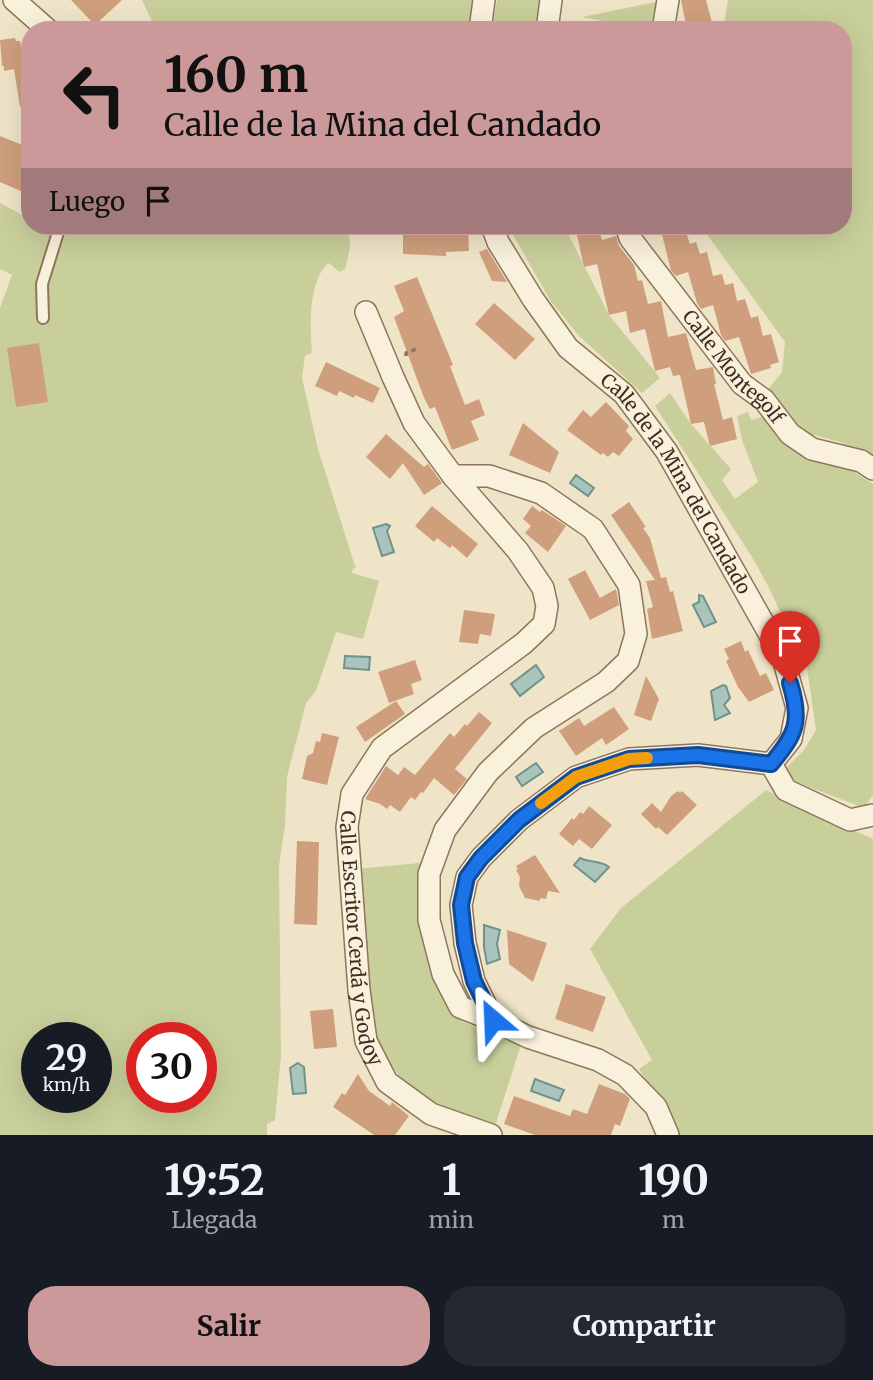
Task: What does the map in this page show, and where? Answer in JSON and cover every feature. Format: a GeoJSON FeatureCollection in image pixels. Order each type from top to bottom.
{"type":"FeatureCollection","features":[{"type":"Feature","properties":{"kind":"street"},"geometry":{"type":"LineString","coordinates":[[14,0],[38,21]]}},
{"type":"Feature","properties":{"kind":"street"},"geometry":{"type":"LineString","coordinates":[[481,21],[484,0]]}},
{"type":"Feature","properties":{"kind":"street"},"geometry":{"type":"LineString","coordinates":[[548,21],[551,0]]}},
{"type":"Feature","properties":{"kind":"street"},"geometry":{"type":"LineString","coordinates":[[664,21],[668,0]]}},
{"type":"Feature","properties":{"kind":"street","name":"Calle de la Mina del Candado"},"geometry":{"type":"LineString","coordinates":[[495,235],[533,299],[568,348],[624,394],[667,452],[783,658],[797,708],[791,739],[771,764]]}},
{"type":"Feature","properties":{"kind":"street","name":"Calle Montegolf"},"geometry":{"type":"LineString","coordinates":[[629,235],[742,384],[764,400],[790,434],[812,449],[861,461],[873,469]]}},
{"type":"Feature","properties":{"kind":"street","name":"Calle Escritor Cerdá y Godoy"},"geometry":{"type":"LineString","coordinates":[[366,312],[414,423],[453,476],[518,551],[543,588],[547,606],[544,624],[524,643],[382,748],[352,794],[347,827],[359,990],[366,1041],[387,1082],[430,1115],[491,1135]]}},
{"type":"Feature","properties":{"kind":"street"},"geometry":{"type":"LineString","coordinates":[[453,476],[489,476],[541,493],[593,529],[629,585],[636,634],[628,660],[606,682],[534,728],[488,772],[445,830],[429,874],[429,920],[443,974],[460,1007],[528,1037],[598,1059],[625,1075],[656,1107],[668,1135]]}},
{"type":"Feature","properties":{"kind":"street"},"geometry":{"type":"LineString","coordinates":[[493,1020],[474,981],[465,943],[461,905],[467,877],[481,858],[519,820],[576,777],[629,759],[698,755],[771,764],[786,790],[850,820],[873,815]]}},
{"type":"Feature","properties":{"kind":"lane"},"geometry":{"type":"LineString","coordinates":[[43,318],[42,284],[57,235]]}},
{"type":"Feature","properties":{"kind":"green space"},"geometry":{"type":"Polygon","coordinates":[[[142,0],[473,0],[470,21],[152,21],[142,0]]]}},
{"type":"Feature","properties":{"kind":"green space"},"geometry":{"type":"Polygon","coordinates":[[[497,0],[543,0],[541,21],[494,21],[497,0]]]}},
{"type":"Feature","properties":{"kind":"green space"},"geometry":{"type":"Polygon","coordinates":[[[728,0],[873,0],[873,458],[840,442],[806,433],[765,393],[782,372],[785,342],[708,235],[852,235],[852,21],[724,21],[728,0]]]}},
{"type":"Feature","properties":{"kind":"green space"},"geometry":{"type":"Polygon","coordinates":[[[656,2],[653,21],[603,21],[582,17],[656,2]]]}},
{"type":"Feature","properties":{"kind":"green space"},"geometry":{"type":"Polygon","coordinates":[[[0,203],[21,214],[21,235],[349,236],[350,247],[345,269],[339,272],[329,263],[317,280],[312,305],[312,353],[305,356],[302,378],[318,449],[356,569],[353,568],[352,573],[379,581],[363,639],[336,632],[316,691],[306,703],[287,777],[285,825],[279,866],[281,1055],[275,1120],[267,1124],[267,1135],[0,1135],[0,308],[12,275],[0,269],[0,203]]]}},
{"type":"Feature","properties":{"kind":"green space"},"geometry":{"type":"Polygon","coordinates":[[[513,235],[569,235],[609,315],[660,378],[642,393],[578,335],[550,300],[513,235]]]}},
{"type":"Feature","properties":{"kind":"green space"},"geometry":{"type":"Polygon","coordinates":[[[670,393],[691,424],[731,469],[722,480],[735,499],[758,482],[742,440],[737,416],[748,412],[751,420],[765,416],[873,484],[873,795],[864,808],[796,782],[785,769],[804,750],[816,730],[807,668],[752,557],[655,406],[670,393]]]}},
{"type":"Feature","properties":{"kind":"green space"},"geometry":{"type":"Polygon","coordinates":[[[766,790],[873,839],[873,1135],[678,1135],[639,1069],[652,1060],[590,949],[621,908],[766,790]]]}},
{"type":"Feature","properties":{"kind":"green space"},"geometry":{"type":"Polygon","coordinates":[[[424,864],[451,1011],[463,1022],[521,1045],[495,1126],[423,1099],[407,1087],[379,1048],[373,1030],[357,869],[424,864]]]}},
{"type":"Feature","properties":{"kind":"water"},"geometry":{"type":"Polygon","coordinates":[[[576,475],[594,488],[588,496],[570,483],[576,475]]]}},
{"type":"Feature","properties":{"kind":"water"},"geometry":{"type":"Polygon","coordinates":[[[386,524],[390,526],[387,531],[394,552],[382,556],[373,528],[386,524]]]}},
{"type":"Feature","properties":{"kind":"water"},"geometry":{"type":"Polygon","coordinates":[[[699,595],[703,596],[716,622],[704,627],[693,605],[699,602],[699,595]]]}},
{"type":"Feature","properties":{"kind":"water"},"geometry":{"type":"Polygon","coordinates":[[[345,656],[370,657],[369,670],[344,668],[345,656]]]}},
{"type":"Feature","properties":{"kind":"water"},"geometry":{"type":"Polygon","coordinates":[[[536,665],[544,677],[520,696],[511,684],[536,665]]]}},
{"type":"Feature","properties":{"kind":"water"},"geometry":{"type":"Polygon","coordinates":[[[726,686],[730,698],[724,705],[730,713],[715,720],[711,691],[726,686]]]}},
{"type":"Feature","properties":{"kind":"water"},"geometry":{"type":"Polygon","coordinates":[[[536,763],[543,772],[522,786],[516,777],[536,763]]]}},
{"type":"Feature","properties":{"kind":"water"},"geometry":{"type":"Polygon","coordinates":[[[580,858],[609,867],[595,882],[574,865],[580,858]]]}},
{"type":"Feature","properties":{"kind":"water"},"geometry":{"type":"Polygon","coordinates":[[[484,925],[500,930],[497,944],[500,959],[487,964],[484,947],[484,925]]]}},
{"type":"Feature","properties":{"kind":"water"},"geometry":{"type":"Polygon","coordinates":[[[298,1063],[304,1067],[306,1093],[293,1094],[290,1068],[298,1063]]]}},
{"type":"Feature","properties":{"kind":"water"},"geometry":{"type":"Polygon","coordinates":[[[535,1079],[564,1090],[559,1101],[531,1091],[535,1079]]]}},
{"type":"Feature","properties":{"kind":"building"},"geometry":{"type":"Polygon","coordinates":[[[71,0],[122,0],[99,21],[91,21],[71,0]]]}},
{"type":"Feature","properties":{"kind":"building"},"geometry":{"type":"Polygon","coordinates":[[[681,0],[706,0],[712,21],[685,21],[681,0]]]}},
{"type":"Feature","properties":{"kind":"building"},"geometry":{"type":"Polygon","coordinates":[[[15,38],[20,41],[21,107],[14,69],[4,71],[2,66],[0,40],[15,38]]]}},
{"type":"Feature","properties":{"kind":"building"},"geometry":{"type":"Polygon","coordinates":[[[0,136],[21,144],[21,191],[0,182],[0,136]]]}},
{"type":"Feature","properties":{"kind":"building"},"geometry":{"type":"Polygon","coordinates":[[[403,235],[468,235],[469,251],[446,252],[446,256],[403,254],[403,235]]]}},
{"type":"Feature","properties":{"kind":"building"},"geometry":{"type":"Polygon","coordinates":[[[577,235],[601,235],[602,240],[616,236],[619,246],[634,265],[638,281],[642,280],[648,304],[661,301],[668,337],[686,333],[696,370],[713,367],[714,384],[723,420],[732,417],[737,439],[710,446],[704,422],[691,424],[680,375],[673,376],[670,367],[655,371],[645,329],[630,333],[626,311],[609,315],[597,264],[584,267],[577,235]]]}},
{"type":"Feature","properties":{"kind":"building"},"geometry":{"type":"Polygon","coordinates":[[[662,235],[687,235],[690,244],[696,242],[700,254],[707,252],[713,276],[722,274],[725,285],[733,283],[737,301],[745,299],[751,318],[758,316],[763,336],[771,334],[779,362],[770,365],[771,368],[751,374],[739,337],[725,341],[713,305],[701,309],[697,303],[688,272],[676,276],[671,271],[662,235]]]}},
{"type":"Feature","properties":{"kind":"building"},"geometry":{"type":"Polygon","coordinates":[[[487,249],[507,282],[492,281],[479,252],[487,249]]]}},
{"type":"Feature","properties":{"kind":"building"},"geometry":{"type":"Polygon","coordinates":[[[417,277],[453,365],[450,366],[465,405],[479,399],[485,415],[471,421],[479,440],[452,450],[435,407],[430,409],[424,398],[394,317],[404,311],[394,286],[417,277]]]}},
{"type":"Feature","properties":{"kind":"building"},"geometry":{"type":"Polygon","coordinates":[[[494,303],[535,339],[515,360],[475,324],[494,303]]]}},
{"type":"Feature","properties":{"kind":"building"},"geometry":{"type":"Polygon","coordinates":[[[39,343],[48,402],[16,407],[7,348],[39,343]]]}},
{"type":"Feature","properties":{"kind":"building"},"geometry":{"type":"Polygon","coordinates":[[[326,362],[380,388],[373,403],[339,391],[337,396],[315,386],[326,362]]]}},
{"type":"Feature","properties":{"kind":"building"},"geometry":{"type":"Polygon","coordinates":[[[606,402],[629,426],[626,431],[633,439],[619,456],[613,452],[608,457],[603,453],[601,455],[567,430],[583,410],[591,417],[606,402]]]}},
{"type":"Feature","properties":{"kind":"building"},"geometry":{"type":"Polygon","coordinates":[[[523,423],[559,452],[550,473],[509,455],[523,423]]]}},
{"type":"Feature","properties":{"kind":"building"},"geometry":{"type":"Polygon","coordinates":[[[386,434],[424,467],[428,464],[442,483],[424,495],[403,463],[390,479],[366,457],[386,434]]]}},
{"type":"Feature","properties":{"kind":"building"},"geometry":{"type":"Polygon","coordinates":[[[629,502],[646,527],[643,528],[650,538],[661,578],[666,577],[670,592],[673,591],[683,631],[652,639],[647,609],[653,607],[646,581],[655,580],[611,515],[629,502]]]}},
{"type":"Feature","properties":{"kind":"building"},"geometry":{"type":"Polygon","coordinates":[[[432,506],[478,544],[467,558],[452,545],[450,548],[437,538],[434,542],[415,526],[432,506]]]}},
{"type":"Feature","properties":{"kind":"building"},"geometry":{"type":"Polygon","coordinates":[[[532,506],[566,526],[548,552],[525,533],[531,526],[523,519],[532,506]]]}},
{"type":"Feature","properties":{"kind":"building"},"geometry":{"type":"Polygon","coordinates":[[[585,570],[600,598],[616,589],[619,605],[590,620],[568,579],[585,570]]]}},
{"type":"Feature","properties":{"kind":"building"},"geometry":{"type":"Polygon","coordinates":[[[464,610],[495,614],[491,636],[480,634],[478,644],[459,642],[464,610]]]}},
{"type":"Feature","properties":{"kind":"building"},"geometry":{"type":"Polygon","coordinates":[[[741,641],[760,676],[766,673],[774,690],[749,702],[738,687],[726,661],[729,659],[724,649],[741,641]]]}},
{"type":"Feature","properties":{"kind":"building"},"geometry":{"type":"Polygon","coordinates":[[[415,660],[422,680],[411,684],[414,694],[389,703],[378,672],[415,660]]]}},
{"type":"Feature","properties":{"kind":"building"},"geometry":{"type":"Polygon","coordinates":[[[646,676],[659,699],[651,721],[634,715],[646,676]]]}},
{"type":"Feature","properties":{"kind":"building"},"geometry":{"type":"Polygon","coordinates":[[[396,701],[405,714],[365,742],[356,727],[396,701]]]}},
{"type":"Feature","properties":{"kind":"building"},"geometry":{"type":"Polygon","coordinates":[[[614,707],[629,729],[606,745],[602,738],[576,756],[559,731],[579,718],[584,726],[614,707]]]}},
{"type":"Feature","properties":{"kind":"building"},"geometry":{"type":"Polygon","coordinates":[[[479,712],[492,723],[455,769],[467,779],[454,795],[434,778],[415,800],[411,797],[400,812],[390,805],[387,809],[365,799],[386,766],[398,775],[404,767],[415,775],[450,733],[454,737],[479,712]]]}},
{"type":"Feature","properties":{"kind":"building"},"geometry":{"type":"Polygon","coordinates":[[[322,733],[339,737],[327,785],[302,779],[307,756],[313,753],[316,741],[320,742],[322,733]]]}},
{"type":"Feature","properties":{"kind":"building"},"geometry":{"type":"Polygon","coordinates":[[[682,791],[697,805],[667,835],[658,827],[656,829],[641,814],[652,803],[661,812],[671,796],[682,791]]]}},
{"type":"Feature","properties":{"kind":"building"},"geometry":{"type":"Polygon","coordinates":[[[589,806],[612,825],[592,849],[579,839],[573,846],[559,834],[572,818],[574,820],[580,812],[583,814],[589,806]]]}},
{"type":"Feature","properties":{"kind":"building"},"geometry":{"type":"Polygon","coordinates":[[[297,841],[319,842],[317,925],[294,924],[297,841]]]}},
{"type":"Feature","properties":{"kind":"building"},"geometry":{"type":"Polygon","coordinates":[[[535,855],[560,893],[548,891],[546,899],[540,898],[540,901],[525,898],[516,870],[516,866],[535,855]]]}},
{"type":"Feature","properties":{"kind":"building"},"geometry":{"type":"Polygon","coordinates":[[[507,930],[547,943],[533,982],[509,964],[507,930]]]}},
{"type":"Feature","properties":{"kind":"building"},"geometry":{"type":"Polygon","coordinates":[[[566,984],[606,997],[593,1032],[555,1019],[566,984]]]}},
{"type":"Feature","properties":{"kind":"building"},"geometry":{"type":"Polygon","coordinates":[[[333,1009],[337,1047],[314,1049],[310,1011],[333,1009]]]}},
{"type":"Feature","properties":{"kind":"building"},"geometry":{"type":"Polygon","coordinates":[[[358,1074],[369,1091],[390,1106],[392,1102],[409,1116],[395,1135],[374,1135],[333,1107],[342,1093],[345,1095],[358,1074]]]}},
{"type":"Feature","properties":{"kind":"building"},"geometry":{"type":"Polygon","coordinates":[[[599,1084],[625,1094],[630,1099],[620,1126],[615,1124],[611,1135],[535,1135],[504,1124],[514,1096],[570,1116],[573,1109],[587,1114],[599,1084]]]}},
{"type":"Feature","properties":{"kind":"slow traffic"},"geometry":{"type":"LineString","coordinates":[[541,803],[576,777],[629,759],[647,758]]}},
{"type":"Feature","properties":{"kind":"route"},"geometry":{"type":"LineString","coordinates":[[493,1020],[474,981],[465,943],[461,905],[467,877],[481,858],[519,820],[576,777],[629,759],[698,755],[771,764],[791,739],[797,708],[790,683]]}}]}
